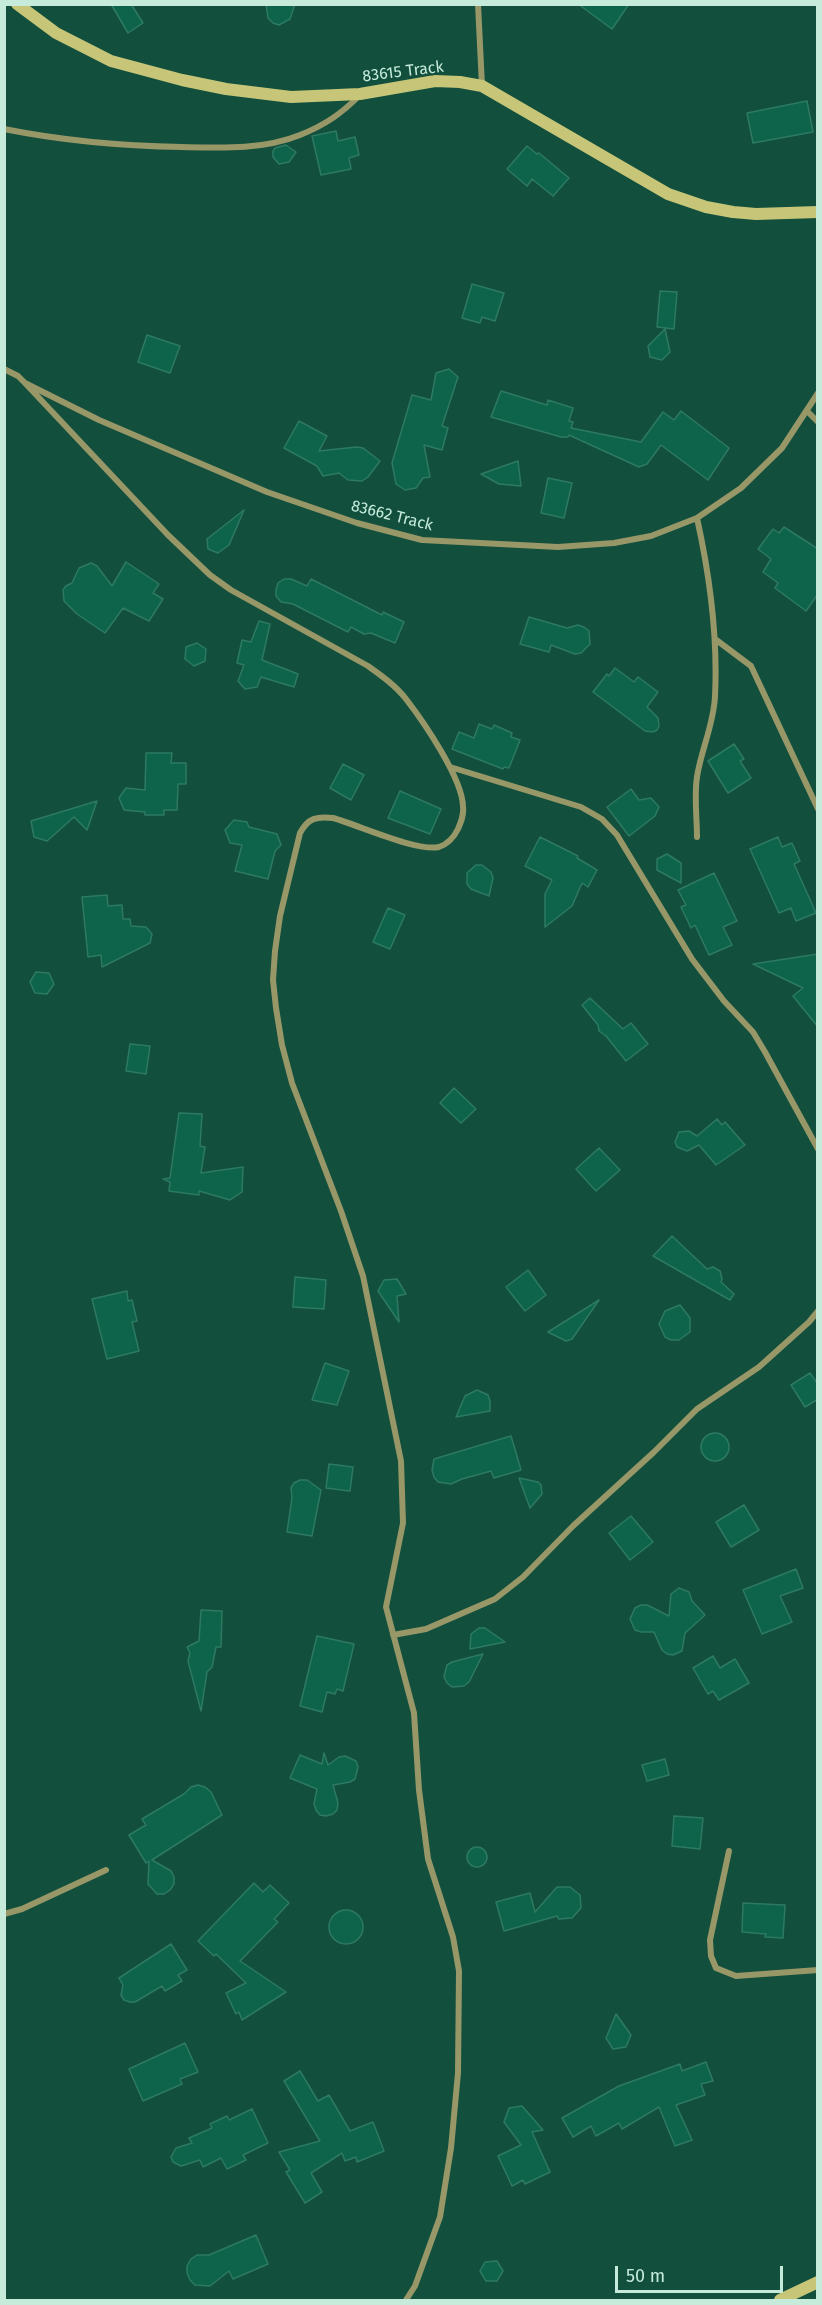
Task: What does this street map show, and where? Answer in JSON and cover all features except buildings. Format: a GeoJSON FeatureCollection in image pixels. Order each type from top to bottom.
{"type":"FeatureCollection","features":[{"type":"Feature","properties":{"kind":"street","name":"83615 Track"},"geometry":{"type":"LineString","coordinates":[[17,4],[56,33],[111,61],[226,89],[291,97],[360,94],[435,81],[482,86],[668,194],[706,207],[733,212],[756,214],[818,212]]}},
{"type":"Feature","properties":{"kind":"street"},"geometry":{"type":"LineString","coordinates":[[478,4],[482,86]]}},
{"type":"Feature","properties":{"kind":"street"},"geometry":{"type":"LineString","coordinates":[[4,129],[119,146],[247,147],[298,136],[342,113],[360,94]]}},
{"type":"Feature","properties":{"kind":"street","name":"83662 Track"},"geometry":{"type":"LineString","coordinates":[[4,369],[25,383],[99,420],[267,492],[357,523],[422,540],[558,547],[614,543],[651,536],[697,518],[741,488],[782,448],[818,393]]}},
{"type":"Feature","properties":{"kind":"street"},"geometry":{"type":"LineString","coordinates":[[25,383],[129,495],[210,575],[231,590],[368,666],[387,680],[405,698],[450,767],[462,796],[463,817],[456,832],[448,842],[438,847],[416,846],[333,818],[321,816],[305,824],[300,833],[280,916],[273,980],[282,1045],[292,1083],[363,1276],[401,1461],[403,1523],[386,1607],[414,1713],[419,1790],[428,1859],[453,1936],[459,1971],[458,2073],[452,2148],[442,2206],[430,2249],[415,2286],[406,2301]]}},
{"type":"Feature","properties":{"kind":"street"},"geometry":{"type":"LineString","coordinates":[[807,411],[818,422]]}},
{"type":"Feature","properties":{"kind":"street"},"geometry":{"type":"LineString","coordinates":[[697,518],[709,572],[715,639],[714,707],[697,778],[697,837]]}},
{"type":"Feature","properties":{"kind":"street"},"geometry":{"type":"LineString","coordinates":[[715,639],[751,666],[818,809]]}},
{"type":"Feature","properties":{"kind":"street"},"geometry":{"type":"LineString","coordinates":[[450,767],[581,807],[602,819],[617,835],[692,959],[724,1001],[753,1032],[818,1149]]}},
{"type":"Feature","properties":{"kind":"street"},"geometry":{"type":"LineString","coordinates":[[393,1635],[426,1629],[495,1599],[523,1577],[573,1526],[697,1409],[759,1367],[818,1311]]}},
{"type":"Feature","properties":{"kind":"street"},"geometry":{"type":"LineString","coordinates":[[729,1851],[710,1940],[711,1956],[716,1968],[736,1976],[818,1970]]}},
{"type":"Feature","properties":{"kind":"street"},"geometry":{"type":"LineString","coordinates":[[4,1914],[22,1909],[106,1870]]}},
{"type":"Feature","properties":{"kind":"street"},"geometry":{"type":"LineString","coordinates":[[780,2301],[818,2282]]}}]}
